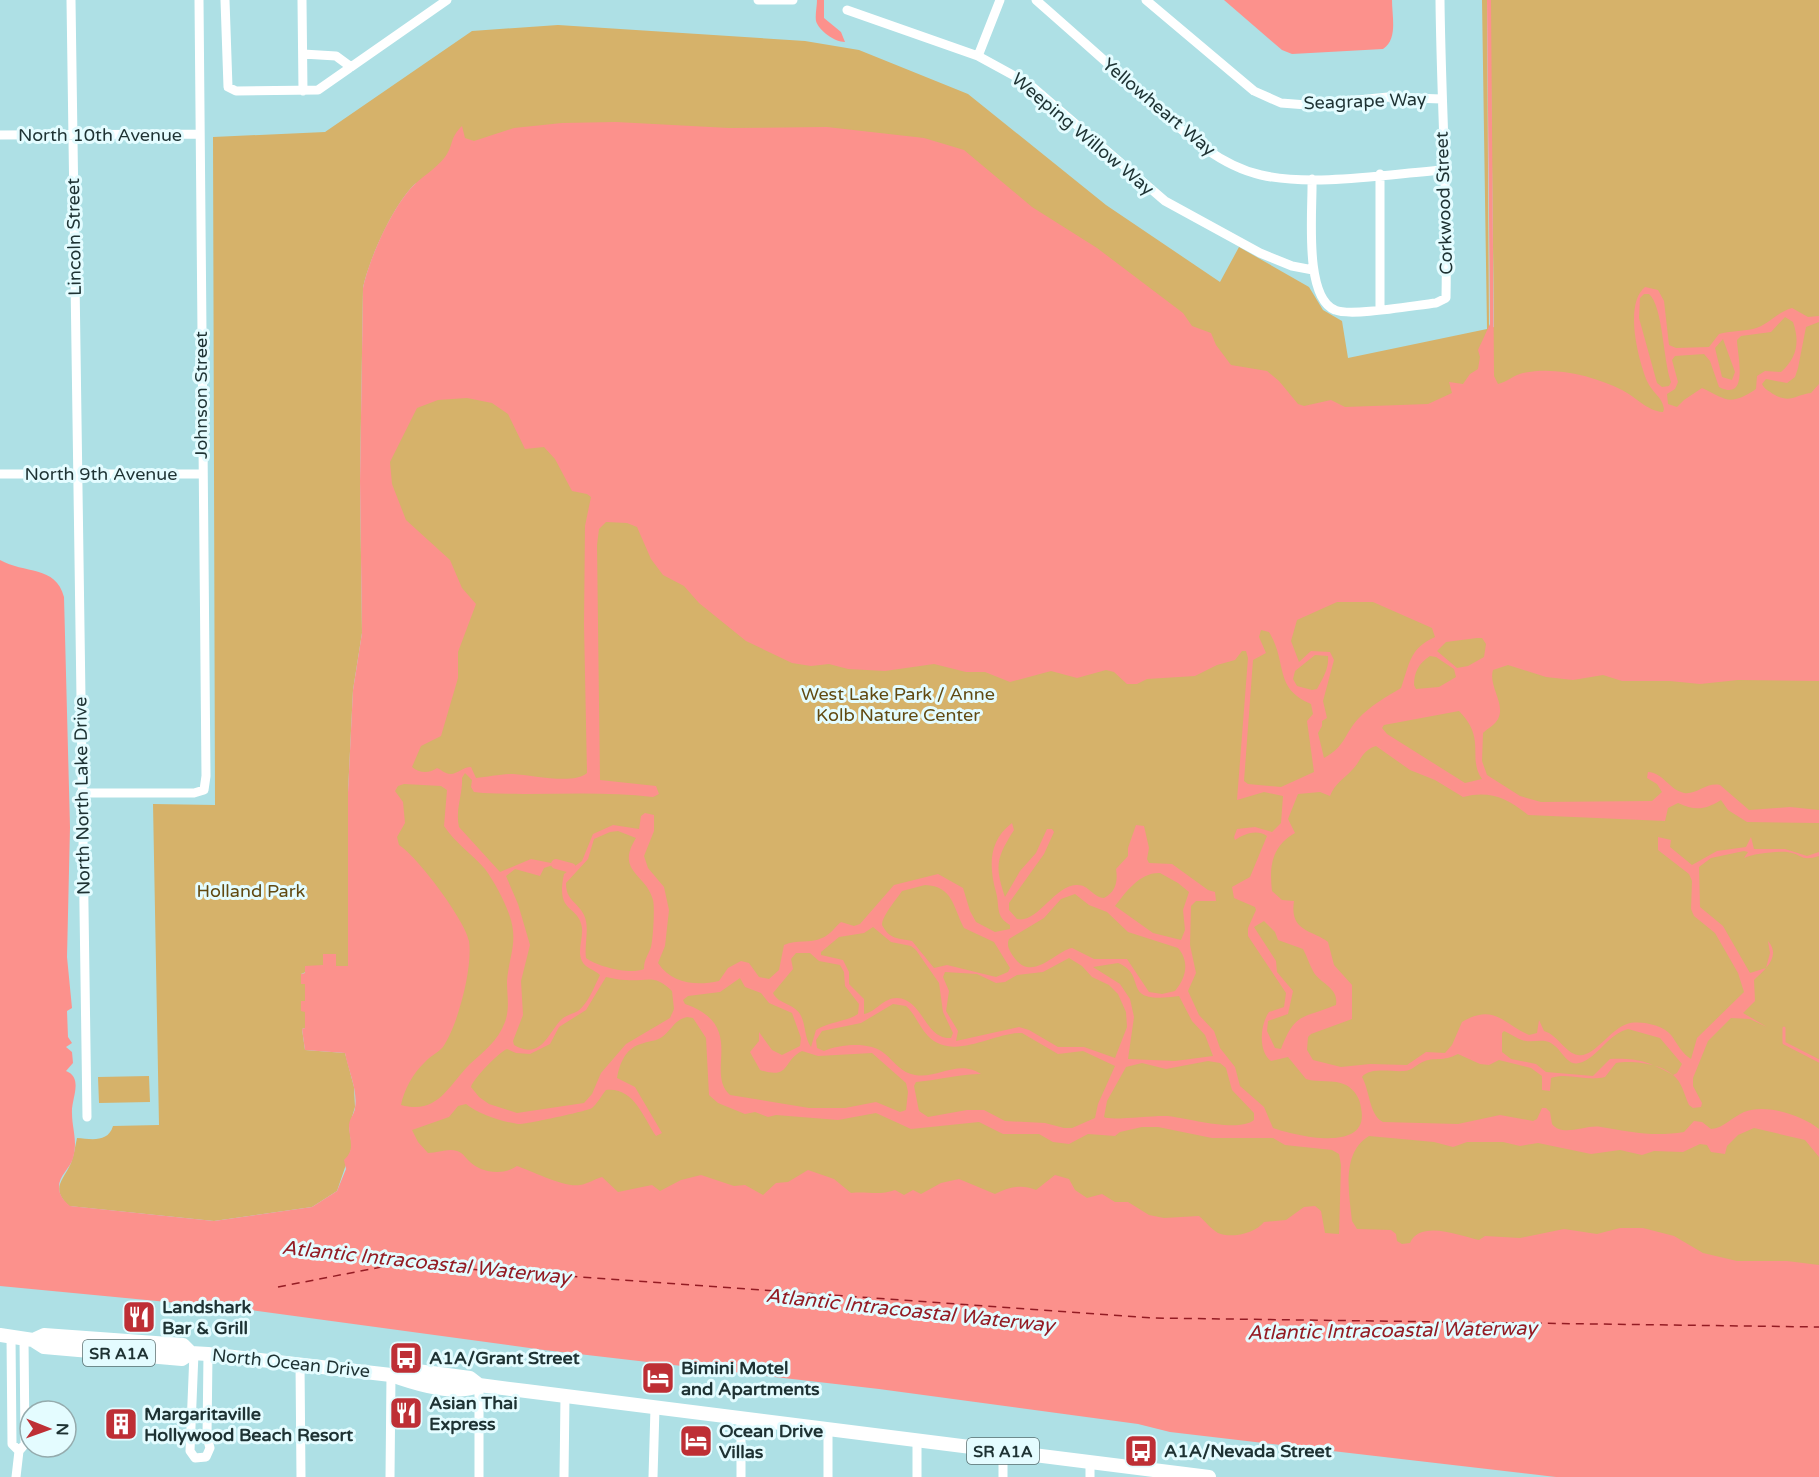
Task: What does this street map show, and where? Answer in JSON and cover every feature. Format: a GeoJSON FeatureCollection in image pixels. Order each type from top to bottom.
{"type":"FeatureCollection","features":[{"type":"Feature","properties":{"kind":"main road","name":"North Ocean Drive"},"geometry":{"type":"LineString","coordinates":[[17,1337],[44,1347],[182,1359],[193,1353],[391,1374],[417,1371],[470,1378],[479,1385],[1178,1475],[1209,1477]]}},
{"type":"Feature","properties":{"kind":"street","name":"Lincoln Street"},"geometry":{"type":"LineString","coordinates":[[71,0],[78,474]]}},
{"type":"Feature","properties":{"kind":"street","name":"Johnson Street"},"geometry":{"type":"LineString","coordinates":[[81,793],[194,793],[204,790],[206,776],[199,0]]}},
{"type":"Feature","properties":{"kind":"street"},"geometry":{"type":"LineString","coordinates":[[225,0],[228,87],[236,91],[318,90],[447,0]]}},
{"type":"Feature","properties":{"kind":"street"},"geometry":{"type":"LineString","coordinates":[[302,0],[303,91]]}},
{"type":"Feature","properties":{"kind":"street"},"geometry":{"type":"LineString","coordinates":[[758,0],[794,0]]}},
{"type":"Feature","properties":{"kind":"street"},"geometry":{"type":"LineString","coordinates":[[978,56],[1000,0]]}},
{"type":"Feature","properties":{"kind":"street","name":"Yellowheart Way"},"geometry":{"type":"LineString","coordinates":[[1036,0],[1216,156],[1262,175],[1312,179],[1443,170]]}},
{"type":"Feature","properties":{"kind":"street","name":"Seagrape Way"},"geometry":{"type":"LineString","coordinates":[[1146,0],[1254,91],[1281,103],[1308,105],[1388,97],[1441,99]]}},
{"type":"Feature","properties":{"kind":"street","name":"Corkwood Street"},"geometry":{"type":"LineString","coordinates":[[1380,309],[1436,303],[1446,298],[1448,207],[1443,170],[1440,0]]}},
{"type":"Feature","properties":{"kind":"street","name":"Weeping Willow Way"},"geometry":{"type":"LineString","coordinates":[[847,10],[978,56],[1029,84],[1165,201],[1260,253],[1292,266],[1313,270]]}},
{"type":"Feature","properties":{"kind":"street"},"geometry":{"type":"LineString","coordinates":[[303,54],[336,56],[351,67]]}},
{"type":"Feature","properties":{"kind":"street","name":"North 10th Avenue"},"geometry":{"type":"LineString","coordinates":[[0,135],[199,134]]}},
{"type":"Feature","properties":{"kind":"street"},"geometry":{"type":"LineString","coordinates":[[1312,179],[1313,270],[1317,288],[1335,310],[1380,309],[1380,174]]}},
{"type":"Feature","properties":{"kind":"street","name":"North 9th Avenue"},"geometry":{"type":"LineString","coordinates":[[0,474],[202,474]]}},
{"type":"Feature","properties":{"kind":"street","name":"North North Lake Drive"},"geometry":{"type":"LineString","coordinates":[[78,474],[87,1117]]}},
{"type":"Feature","properties":{"kind":"street"},"geometry":{"type":"LineString","coordinates":[[17,1337],[12,1444],[19,1451],[18,1472]]}},
{"type":"Feature","properties":{"kind":"street"},"geometry":{"type":"LineString","coordinates":[[193,1353],[190,1454],[201,1459],[209,1452],[207,1437],[208,1354]]}},
{"type":"Feature","properties":{"kind":"street"},"geometry":{"type":"LineString","coordinates":[[300,1363],[301,1477]]}},
{"type":"Feature","properties":{"kind":"street"},"geometry":{"type":"LineString","coordinates":[[390,1477],[391,1374]]}},
{"type":"Feature","properties":{"kind":"street"},"geometry":{"type":"LineString","coordinates":[[479,1385],[479,1477]]}},
{"type":"Feature","properties":{"kind":"street"},"geometry":{"type":"LineString","coordinates":[[564,1477],[565,1396]]}},
{"type":"Feature","properties":{"kind":"street"},"geometry":{"type":"LineString","coordinates":[[653,1477],[656,1408]]}},
{"type":"Feature","properties":{"kind":"street"},"geometry":{"type":"LineString","coordinates":[[741,1418],[741,1477]]}},
{"type":"Feature","properties":{"kind":"street"},"geometry":{"type":"LineString","coordinates":[[828,1429],[828,1477]]}},
{"type":"Feature","properties":{"kind":"street"},"geometry":{"type":"LineString","coordinates":[[191,1437],[207,1437]]}},
{"type":"Feature","properties":{"kind":"street"},"geometry":{"type":"LineString","coordinates":[[916,1477],[917,1440]]}},
{"type":"Feature","properties":{"kind":"street"},"geometry":{"type":"LineString","coordinates":[[1003,1451],[1003,1477]]}},
{"type":"Feature","properties":{"kind":"street"},"geometry":{"type":"LineString","coordinates":[[1090,1462],[1090,1477]]}},
{"type":"Feature","properties":{"kind":"green space","name":"West Lake Park / Anne Kolb Nature Center"},"geometry":{"type":"Polygon","coordinates":[[[1482,0],[1487,0],[1489,328],[1494,327],[1490,0],[1819,0],[1819,1273],[366,1183],[369,282],[416,183],[391,217],[371,262],[363,288],[360,481],[362,633],[353,690],[348,792],[348,966],[336,966],[323,955],[323,965],[301,974],[305,984],[305,1001],[301,1002],[301,1011],[305,1011],[305,1028],[302,1029],[305,1050],[345,1053],[354,1087],[355,1107],[349,1127],[352,1147],[337,1191],[312,1207],[214,1221],[69,1206],[63,1200],[59,1189],[60,1184],[71,1163],[77,1138],[103,1138],[113,1126],[159,1125],[153,804],[215,805],[213,137],[325,132],[472,31],[558,25],[805,41],[859,50],[968,94],[1106,205],[1220,282],[1239,247],[1309,287],[1323,310],[1342,321],[1348,358],[1487,329],[1482,0]]]}},
{"type":"Feature","properties":{"kind":"green space"},"geometry":{"type":"Polygon","coordinates":[[[149,1076],[150,1102],[99,1103],[98,1077],[149,1076]]]}},
{"type":"Feature","properties":{"kind":"water"},"geometry":{"type":"Polygon","coordinates":[[[817,0],[824,0],[824,18],[841,32],[845,42],[832,38],[818,25],[816,21],[817,0]]]}},
{"type":"Feature","properties":{"kind":"water"},"geometry":{"type":"Polygon","coordinates":[[[1224,0],[1392,0],[1391,40],[1383,49],[1292,54],[1282,50],[1224,0]]]}},
{"type":"Feature","properties":{"kind":"water","name":"Atlantic Intracoastal Waterway"},"geometry":{"type":"Polygon","coordinates":[[[1487,0],[1491,0],[1494,376],[1498,384],[1520,374],[1535,371],[1574,374],[1611,385],[1652,409],[1663,412],[1661,401],[1649,385],[1643,371],[1637,346],[1635,306],[1645,287],[1658,290],[1664,301],[1669,345],[1676,348],[1709,347],[1719,334],[1759,327],[1792,308],[1808,317],[1819,316],[1819,322],[1806,327],[1795,377],[1787,383],[1766,379],[1762,384],[1773,394],[1788,399],[1811,393],[1819,384],[1819,681],[1738,680],[1700,684],[1670,681],[1622,681],[1603,675],[1573,680],[1546,677],[1508,665],[1493,670],[1492,676],[1500,713],[1495,723],[1483,733],[1482,761],[1487,775],[1520,796],[1541,802],[1652,801],[1662,792],[1657,784],[1647,778],[1648,772],[1658,775],[1684,793],[1710,785],[1720,785],[1749,810],[1790,807],[1819,810],[1819,823],[1747,822],[1728,810],[1721,800],[1700,808],[1678,803],[1668,808],[1665,821],[1528,815],[1498,797],[1481,794],[1463,797],[1435,780],[1410,770],[1376,746],[1371,748],[1337,784],[1330,796],[1320,792],[1298,794],[1288,819],[1295,833],[1281,844],[1272,865],[1272,891],[1282,900],[1294,901],[1295,919],[1303,929],[1328,942],[1334,965],[1352,985],[1352,1019],[1311,1034],[1308,1037],[1307,1050],[1313,1060],[1341,1067],[1370,1064],[1407,1065],[1426,1052],[1445,1053],[1452,1045],[1462,1022],[1482,1014],[1497,1017],[1529,1035],[1537,1033],[1539,1020],[1544,1031],[1573,1054],[1578,1055],[1590,1052],[1614,1031],[1627,1024],[1651,1024],[1667,1031],[1691,1059],[1697,1038],[1744,992],[1738,973],[1715,933],[1694,916],[1691,909],[1692,881],[1689,874],[1658,850],[1658,837],[1671,840],[1670,847],[1692,865],[1717,851],[1746,847],[1751,837],[1754,849],[1785,849],[1807,856],[1819,852],[1819,856],[1805,858],[1792,853],[1771,852],[1744,858],[1748,852],[1744,851],[1711,858],[1699,867],[1700,907],[1723,926],[1750,973],[1766,968],[1754,980],[1755,1001],[1743,1013],[1767,1027],[1750,1019],[1731,1018],[1708,1041],[1693,1078],[1693,1086],[1702,1103],[1701,1107],[1693,1108],[1689,1105],[1681,1085],[1673,1075],[1677,1073],[1682,1064],[1660,1038],[1628,1029],[1613,1037],[1591,1057],[1576,1063],[1567,1059],[1549,1042],[1523,1040],[1504,1031],[1502,1033],[1502,1052],[1511,1059],[1536,1064],[1546,1072],[1593,1076],[1610,1059],[1636,1060],[1655,1066],[1631,1062],[1616,1063],[1605,1077],[1558,1076],[1551,1078],[1550,1091],[1542,1090],[1542,1076],[1531,1068],[1499,1060],[1489,1065],[1480,1064],[1458,1054],[1448,1058],[1425,1061],[1407,1070],[1375,1071],[1362,1077],[1372,1108],[1378,1119],[1383,1122],[1458,1124],[1500,1115],[1533,1121],[1537,1119],[1542,1108],[1546,1108],[1550,1112],[1552,1124],[1562,1130],[1595,1127],[1662,1134],[1684,1132],[1694,1121],[1702,1122],[1711,1129],[1716,1128],[1744,1112],[1762,1109],[1793,1115],[1819,1129],[1819,1157],[1805,1140],[1754,1128],[1738,1135],[1727,1146],[1725,1154],[1711,1152],[1707,1145],[1700,1144],[1683,1152],[1654,1151],[1642,1155],[1620,1150],[1591,1154],[1538,1143],[1520,1146],[1503,1142],[1467,1142],[1453,1147],[1434,1142],[1369,1136],[1360,1143],[1351,1163],[1349,1186],[1352,1221],[1357,1229],[1391,1230],[1396,1234],[1397,1241],[1402,1244],[1410,1243],[1415,1236],[1431,1230],[1479,1240],[1485,1236],[1520,1238],[1564,1229],[1597,1234],[1620,1228],[1643,1228],[1674,1236],[1703,1253],[1737,1261],[1787,1261],[1819,1265],[1819,1477],[1556,1477],[1170,1432],[1138,1424],[879,1389],[544,1350],[251,1310],[0,1286],[0,560],[47,575],[60,587],[64,597],[70,827],[67,957],[72,1008],[67,1011],[68,1037],[72,1043],[66,1047],[72,1052],[73,1063],[66,1071],[71,1074],[76,1084],[72,1107],[74,1152],[72,1162],[59,1183],[62,1198],[70,1206],[214,1221],[312,1207],[337,1191],[346,1169],[344,1160],[351,1148],[349,1124],[356,1101],[354,1087],[345,1053],[305,1050],[302,1029],[305,1028],[305,1012],[301,1011],[301,1001],[305,1001],[305,984],[301,984],[301,974],[305,973],[305,966],[323,965],[323,954],[336,954],[336,966],[348,966],[348,792],[353,690],[362,633],[360,481],[363,288],[376,249],[403,197],[445,157],[455,134],[462,126],[465,138],[474,141],[514,128],[562,123],[616,122],[729,128],[827,127],[924,138],[964,150],[1032,207],[1097,248],[1183,313],[1192,326],[1211,333],[1216,345],[1231,365],[1267,371],[1279,381],[1298,404],[1304,406],[1331,400],[1345,407],[1428,404],[1452,393],[1449,382],[1463,384],[1470,374],[1478,369],[1480,357],[1478,350],[1490,324],[1487,0]],[[1644,294],[1640,298],[1639,318],[1657,383],[1662,387],[1669,386],[1671,382],[1660,321],[1654,300],[1649,294],[1644,294]],[[1785,317],[1771,332],[1741,336],[1737,340],[1740,374],[1735,388],[1729,390],[1719,387],[1710,361],[1704,354],[1675,356],[1672,360],[1678,382],[1675,389],[1667,394],[1668,404],[1677,407],[1702,388],[1728,399],[1747,395],[1756,389],[1757,376],[1765,371],[1781,372],[1791,361],[1796,349],[1793,322],[1785,317]],[[1723,339],[1715,348],[1722,377],[1732,380],[1735,372],[1723,339]],[[467,398],[438,400],[417,408],[390,462],[392,484],[406,520],[450,560],[462,588],[476,604],[458,652],[458,678],[441,736],[421,746],[412,767],[424,772],[437,768],[450,774],[471,767],[476,778],[504,774],[563,779],[581,777],[587,773],[585,526],[591,497],[572,491],[555,459],[544,447],[525,449],[508,414],[492,403],[467,398]],[[606,522],[599,529],[597,545],[600,780],[656,786],[659,794],[653,797],[611,794],[483,793],[474,792],[471,787],[472,780],[465,773],[462,778],[459,827],[500,872],[531,859],[556,864],[544,868],[540,876],[515,869],[506,876],[518,904],[530,945],[521,981],[523,1015],[513,1041],[514,1045],[531,1050],[538,1047],[565,1016],[578,1011],[588,999],[600,975],[582,961],[580,949],[582,928],[577,915],[565,903],[562,887],[564,874],[582,861],[593,834],[613,825],[639,829],[641,816],[645,813],[654,815],[654,831],[644,856],[648,868],[664,887],[669,910],[665,946],[658,963],[677,979],[693,983],[719,981],[728,968],[741,961],[749,963],[759,977],[769,979],[779,970],[784,945],[822,938],[841,922],[854,926],[860,924],[894,885],[938,874],[963,888],[976,922],[995,932],[1010,929],[1010,925],[1005,922],[999,911],[992,873],[992,855],[998,838],[1012,823],[1014,830],[1004,847],[999,862],[999,877],[1005,897],[1020,871],[1036,853],[1047,829],[1052,829],[1054,832],[1044,854],[1009,903],[1009,910],[1017,919],[1032,916],[1060,891],[1076,885],[1084,886],[1104,898],[1115,886],[1116,869],[1128,856],[1128,848],[1136,825],[1144,826],[1149,848],[1147,859],[1149,863],[1172,864],[1208,890],[1215,892],[1216,901],[1196,901],[1191,906],[1190,945],[1196,973],[1188,991],[1199,1015],[1214,1031],[1220,1048],[1235,1067],[1240,1086],[1264,1107],[1273,1128],[1298,1135],[1329,1138],[1344,1137],[1355,1132],[1361,1122],[1361,1108],[1360,1101],[1349,1087],[1336,1082],[1306,1079],[1288,1057],[1271,1061],[1262,1045],[1262,1031],[1266,1017],[1269,1012],[1284,1007],[1286,993],[1248,936],[1248,928],[1256,910],[1255,907],[1234,898],[1232,887],[1250,877],[1267,836],[1255,833],[1235,840],[1234,837],[1237,829],[1255,827],[1272,832],[1281,823],[1283,796],[1264,792],[1237,800],[1248,658],[1246,651],[1242,651],[1235,660],[1217,665],[1195,676],[1147,679],[1137,684],[1127,684],[1114,672],[1106,670],[1077,678],[1051,671],[1010,682],[985,672],[966,672],[934,664],[885,671],[848,669],[829,664],[811,666],[792,663],[746,641],[699,603],[684,586],[663,575],[651,559],[637,527],[627,523],[606,522]],[[1337,602],[1297,620],[1291,641],[1299,662],[1311,651],[1330,652],[1334,660],[1323,701],[1327,718],[1322,721],[1318,733],[1324,758],[1337,749],[1353,724],[1363,714],[1401,688],[1415,652],[1435,637],[1432,628],[1373,602],[1337,602]],[[1261,630],[1259,637],[1266,653],[1253,660],[1244,781],[1248,784],[1281,787],[1314,772],[1307,721],[1313,714],[1311,704],[1299,698],[1286,682],[1275,643],[1269,632],[1261,630]],[[1482,638],[1446,642],[1437,651],[1457,668],[1468,666],[1484,657],[1486,644],[1482,638]],[[1315,655],[1295,671],[1293,679],[1297,686],[1317,689],[1328,665],[1328,656],[1315,655]],[[1430,656],[1416,672],[1414,685],[1416,689],[1439,687],[1456,677],[1454,669],[1436,657],[1430,656]],[[1459,711],[1384,725],[1382,728],[1387,734],[1465,783],[1482,779],[1476,763],[1475,739],[1472,730],[1459,711]],[[404,784],[398,786],[395,791],[403,802],[405,823],[397,837],[399,845],[417,862],[450,904],[466,931],[470,952],[463,996],[449,1037],[443,1047],[417,1071],[404,1094],[401,1105],[414,1107],[424,1106],[441,1097],[499,1035],[507,1012],[507,981],[513,932],[507,909],[488,874],[444,826],[447,790],[441,786],[404,784]],[[618,831],[594,839],[588,859],[566,883],[568,894],[586,920],[586,958],[615,969],[638,971],[644,969],[652,943],[654,904],[649,891],[630,865],[630,849],[636,838],[618,831]],[[1160,873],[1140,879],[1115,906],[1153,933],[1181,940],[1185,930],[1183,910],[1189,892],[1160,873]],[[925,885],[902,891],[883,921],[882,925],[885,930],[895,938],[912,941],[934,968],[947,965],[996,977],[1008,972],[1010,968],[994,942],[964,928],[947,894],[934,886],[925,885]],[[1075,894],[1061,899],[1044,918],[1009,939],[1009,948],[1020,964],[1036,967],[1072,948],[1094,959],[1127,959],[1149,992],[1162,994],[1175,991],[1182,981],[1185,964],[1178,948],[1128,932],[1107,912],[1089,905],[1075,894]],[[1264,921],[1254,927],[1276,961],[1277,972],[1293,991],[1288,1014],[1268,1021],[1267,1031],[1275,1048],[1281,1049],[1291,1028],[1301,1018],[1336,1005],[1336,999],[1332,990],[1313,971],[1303,949],[1278,940],[1275,932],[1264,921]],[[873,927],[864,933],[839,937],[821,952],[821,955],[843,960],[849,972],[849,984],[864,999],[864,1014],[892,999],[906,1000],[913,1005],[935,1033],[951,1038],[953,1033],[943,1012],[939,983],[916,950],[911,946],[891,942],[873,927]],[[796,953],[791,959],[793,969],[773,993],[775,997],[800,1014],[811,1047],[816,1030],[858,1014],[859,1004],[845,986],[844,972],[840,965],[819,961],[810,953],[796,953]],[[1069,958],[1043,972],[1017,975],[1005,982],[996,983],[977,974],[945,972],[943,977],[949,991],[946,1011],[958,1031],[956,1041],[1019,1027],[1029,1030],[1058,1047],[1084,1047],[1115,1058],[1127,1027],[1126,1012],[1118,994],[1109,985],[1092,977],[1082,966],[1069,958]],[[1118,963],[1093,967],[1120,984],[1130,999],[1134,1017],[1128,1059],[1175,1061],[1213,1056],[1205,1035],[1192,1021],[1179,996],[1160,998],[1141,993],[1132,975],[1118,963]],[[606,977],[586,1010],[559,1027],[550,1044],[530,1054],[516,1053],[507,1049],[498,1055],[486,1066],[471,1087],[489,1104],[517,1113],[584,1103],[592,1094],[601,1073],[626,1044],[670,1018],[674,1009],[672,991],[655,980],[623,980],[606,977]],[[740,978],[720,992],[688,996],[683,1000],[685,1004],[704,1013],[715,1024],[720,1036],[723,1085],[730,1095],[809,1108],[845,1108],[876,1102],[900,1112],[906,1110],[908,1092],[906,1083],[872,1053],[818,1056],[802,1051],[782,1071],[777,1073],[760,1070],[750,1052],[759,1041],[759,1032],[772,1050],[782,1055],[800,1046],[801,1038],[792,1013],[769,1003],[761,993],[745,987],[740,978]],[[893,1004],[861,1023],[822,1031],[816,1040],[817,1048],[824,1051],[847,1045],[864,1045],[879,1050],[910,1074],[924,1075],[964,1068],[981,1074],[916,1082],[914,1086],[919,1111],[928,1117],[967,1110],[984,1110],[1005,1121],[1045,1123],[1072,1128],[1095,1118],[1098,1104],[1115,1066],[1083,1051],[1058,1054],[1022,1033],[961,1046],[938,1043],[928,1036],[906,1006],[893,1004]],[[687,1017],[676,1023],[660,1038],[633,1048],[620,1066],[617,1078],[635,1087],[662,1133],[656,1136],[631,1098],[616,1090],[606,1090],[592,1108],[543,1120],[522,1124],[512,1123],[484,1114],[466,1104],[458,1106],[449,1117],[412,1130],[418,1142],[428,1153],[457,1151],[485,1170],[499,1172],[517,1166],[566,1184],[583,1184],[602,1177],[618,1192],[652,1185],[660,1191],[681,1180],[701,1175],[734,1186],[745,1185],[763,1195],[776,1183],[788,1182],[808,1170],[834,1179],[851,1193],[883,1193],[895,1190],[904,1195],[913,1190],[921,1194],[941,1183],[959,1179],[995,1194],[1015,1187],[1036,1190],[1055,1175],[1069,1179],[1075,1190],[1087,1198],[1102,1194],[1115,1202],[1128,1202],[1149,1215],[1164,1218],[1199,1216],[1215,1231],[1223,1235],[1249,1232],[1264,1222],[1286,1220],[1304,1207],[1315,1206],[1321,1211],[1325,1233],[1339,1234],[1341,1165],[1339,1154],[1332,1150],[1285,1145],[1273,1138],[1212,1138],[1158,1127],[1142,1127],[1120,1132],[1115,1136],[1088,1134],[1069,1144],[1053,1142],[1039,1134],[1003,1134],[979,1122],[911,1129],[876,1113],[838,1120],[776,1115],[768,1117],[755,1112],[745,1114],[718,1103],[709,1095],[706,1038],[693,1018],[687,1017]],[[1208,1061],[1166,1069],[1142,1063],[1126,1067],[1107,1101],[1104,1117],[1167,1116],[1225,1125],[1247,1124],[1254,1120],[1254,1113],[1232,1090],[1226,1068],[1220,1063],[1208,1061]]]}},
{"type":"Feature","properties":{"kind":"water"},"geometry":{"type":"Polygon","coordinates":[[[1768,941],[1773,952],[1766,968],[1770,953],[1768,941]]]}},
{"type":"Feature","properties":{"kind":"waterway"},"geometry":{"type":"LineString","coordinates":[[556,864],[571,868]]}},
{"type":"Feature","properties":{"kind":"waterway"},"geometry":{"type":"LineString","coordinates":[[1784,1028],[1784,1043],[1819,1061]]}},
{"type":"Feature","properties":{"kind":"ferry route"},"geometry":{"type":"LineString","coordinates":[[278,1287],[397,1264],[1154,1318],[1819,1327]]}},
{"type":"Feature","properties":{"kind":"place","name":"Landshark Bar & Grill"},"geometry":{"type":"Point","coordinates":[139,1317]}},
{"type":"Feature","properties":{"kind":"place","name":"A1A/Grant Street"},"geometry":{"type":"Point","coordinates":[406,1358]}},
{"type":"Feature","properties":{"kind":"place","name":"Bimini Motel and Apartments"},"geometry":{"type":"Point","coordinates":[658,1378]}},
{"type":"Feature","properties":{"kind":"place","name":"Asian Thai Express"},"geometry":{"type":"Point","coordinates":[406,1413]}},
{"type":"Feature","properties":{"kind":"place","name":"Margaritaville Hollywood Beach Resort"},"geometry":{"type":"Point","coordinates":[121,1424]}},
{"type":"Feature","properties":{"kind":"place","name":"Ocean Drive Villas"},"geometry":{"type":"Point","coordinates":[696,1441]}},
{"type":"Feature","properties":{"kind":"place","name":"A1A/Nevada Street"},"geometry":{"type":"Point","coordinates":[1141,1451]}},
{"type":"Feature","properties":{"kind":"park label","name":"Holland Park"},"geometry":{"type":"Point","coordinates":[251,891]}}]}
